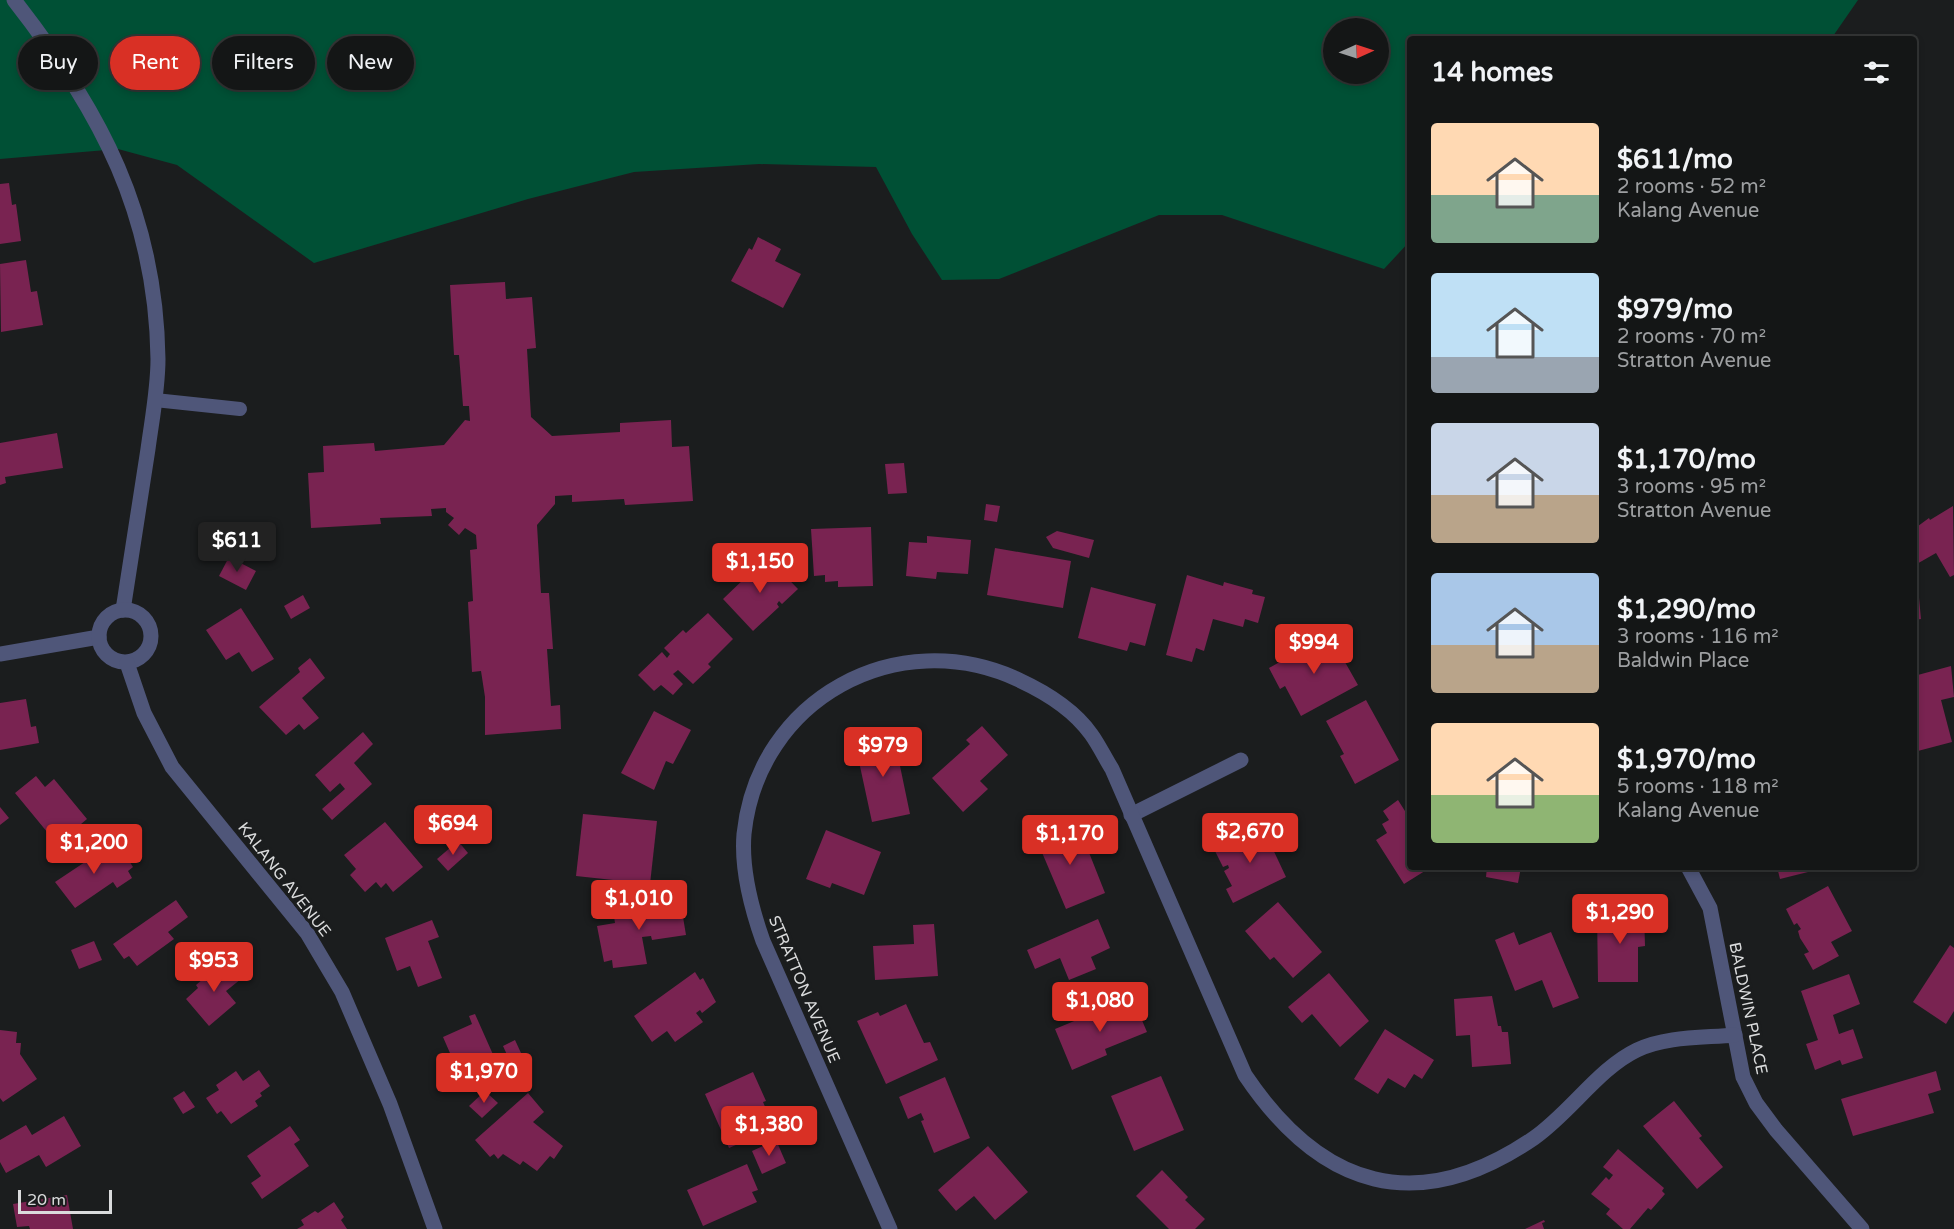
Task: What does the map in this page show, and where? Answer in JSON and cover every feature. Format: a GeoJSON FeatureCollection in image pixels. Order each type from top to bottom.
{"type":"FeatureCollection","features":[{"type":"Feature","properties":{"kind":"street"},"geometry":{"type":"LineString","coordinates":[[14,0],[70,77],[110,147],[133,202],[152,276],[158,360],[155,400],[123,610]]}},
{"type":"Feature","properties":{"kind":"street"},"geometry":{"type":"LineString","coordinates":[[123,610],[140,615],[150,629],[151,638],[144,654],[127,663],[107,656],[102,650],[99,637],[104,621],[115,612],[123,610]]}},
{"type":"Feature","properties":{"kind":"street"},"geometry":{"type":"LineString","coordinates":[[0,654],[99,637]]}},
{"type":"Feature","properties":{"kind":"street","name":"STRATTON AVENUE"},"geometry":{"type":"LineString","coordinates":[[890,1229],[768,951],[752,908],[746,871],[744,835],[750,802],[763,768],[780,739],[804,712],[830,690],[864,672],[900,662],[937,660],[975,664],[1003,672],[1035,687],[1064,707],[1084,726],[1112,769],[1245,1075],[1267,1107],[1293,1133],[1322,1155],[1356,1174],[1393,1184],[1431,1182],[1466,1173],[1500,1158],[1534,1137],[1636,1050],[1659,1041],[1735,1035]]}},
{"type":"Feature","properties":{"kind":"street","name":"KALANG AVENUE"},"geometry":{"type":"LineString","coordinates":[[127,663],[144,713],[172,767],[307,933],[342,992],[390,1104],[435,1229]]}},
{"type":"Feature","properties":{"kind":"street"},"geometry":{"type":"LineString","coordinates":[[1131,815],[1241,760]]}},
{"type":"Feature","properties":{"kind":"street","name":"BALDWIN PLACE"},"geometry":{"type":"LineString","coordinates":[[1690,870],[1710,908],[1743,1077],[1756,1103],[1776,1131],[1862,1229]]}},
{"type":"Feature","properties":{"kind":"lane"},"geometry":{"type":"LineString","coordinates":[[155,400],[240,409]]}},
{"type":"Feature","properties":{"kind":"green space"},"geometry":{"type":"Polygon","coordinates":[[[0,0],[1858,0],[1833,36],[1407,36],[1407,244],[1384,269],[1222,215],[1159,215],[999,279],[942,280],[912,234],[876,167],[759,164],[634,172],[528,199],[314,263],[177,165],[118,149],[0,159],[0,0]]]}},
{"type":"Feature","properties":{"kind":"building"},"geometry":{"type":"Polygon","coordinates":[[[9,183],[12,205],[16,204],[21,241],[0,244],[0,184],[9,183]]]}},
{"type":"Feature","properties":{"kind":"building"},"geometry":{"type":"Polygon","coordinates":[[[758,237],[781,249],[775,261],[801,274],[783,308],[731,281],[749,248],[752,250],[758,237]]]}},
{"type":"Feature","properties":{"kind":"building"},"geometry":{"type":"Polygon","coordinates":[[[26,260],[31,292],[37,291],[43,325],[1,332],[0,264],[26,260]]]}},
{"type":"Feature","properties":{"kind":"building"},"geometry":{"type":"Polygon","coordinates":[[[505,282],[506,299],[532,297],[536,348],[527,349],[531,417],[552,436],[620,432],[620,423],[671,420],[672,447],[689,446],[693,501],[625,505],[624,499],[572,502],[572,495],[555,496],[555,504],[537,525],[541,593],[549,593],[553,649],[547,649],[551,706],[560,705],[561,729],[485,735],[485,697],[481,671],[472,672],[468,602],[473,601],[470,550],[477,549],[476,535],[465,528],[459,535],[448,525],[454,518],[446,512],[446,508],[431,509],[432,516],[380,518],[381,524],[311,528],[308,473],[324,472],[323,446],[374,443],[375,451],[444,445],[465,420],[470,421],[469,406],[463,406],[459,355],[454,355],[450,285],[505,282]]]}},
{"type":"Feature","properties":{"kind":"building"},"geometry":{"type":"Polygon","coordinates":[[[57,433],[63,468],[5,477],[6,483],[0,485],[0,443],[57,433]]]}},
{"type":"Feature","properties":{"kind":"building"},"geometry":{"type":"Polygon","coordinates":[[[904,463],[907,493],[888,494],[885,464],[904,463]]]}},
{"type":"Feature","properties":{"kind":"building"},"geometry":{"type":"Polygon","coordinates":[[[986,504],[1000,506],[997,522],[984,520],[986,504]]]}},
{"type":"Feature","properties":{"kind":"building"},"geometry":{"type":"Polygon","coordinates":[[[1953,506],[1954,575],[1950,577],[1936,553],[1917,564],[1917,527],[1929,518],[1930,520],[1953,506]]]}},
{"type":"Feature","properties":{"kind":"building"},"geometry":{"type":"Polygon","coordinates":[[[871,527],[873,586],[838,587],[838,581],[825,582],[825,575],[814,576],[811,529],[871,527]]]}},
{"type":"Feature","properties":{"kind":"building"},"geometry":{"type":"Polygon","coordinates":[[[1057,531],[1094,540],[1089,558],[1053,548],[1046,537],[1057,531]]]}},
{"type":"Feature","properties":{"kind":"building"},"geometry":{"type":"Polygon","coordinates":[[[927,536],[971,540],[968,574],[937,572],[936,579],[906,576],[909,542],[927,543],[927,536]]]}},
{"type":"Feature","properties":{"kind":"building"},"geometry":{"type":"Polygon","coordinates":[[[995,548],[1071,561],[1063,608],[987,595],[995,548]]]}},
{"type":"Feature","properties":{"kind":"building"},"geometry":{"type":"Polygon","coordinates":[[[229,557],[256,571],[246,590],[219,576],[229,557]]]}},
{"type":"Feature","properties":{"kind":"building"},"geometry":{"type":"Polygon","coordinates":[[[767,557],[798,589],[782,604],[779,601],[777,604],[779,607],[753,631],[723,599],[767,557]]]}},
{"type":"Feature","properties":{"kind":"building"},"geometry":{"type":"Polygon","coordinates":[[[1187,575],[1223,586],[1224,582],[1253,590],[1252,594],[1265,597],[1258,623],[1245,619],[1243,627],[1213,619],[1204,651],[1196,648],[1192,662],[1166,655],[1187,575]]]}},
{"type":"Feature","properties":{"kind":"building"},"geometry":{"type":"Polygon","coordinates":[[[1091,587],[1156,604],[1145,646],[1130,642],[1127,651],[1078,638],[1091,587]]]}},
{"type":"Feature","properties":{"kind":"building"},"geometry":{"type":"Polygon","coordinates":[[[303,595],[310,608],[291,619],[284,606],[303,595]]]}},
{"type":"Feature","properties":{"kind":"building"},"geometry":{"type":"Polygon","coordinates":[[[1917,598],[1919,598],[1921,619],[1917,620],[1917,598]]]}},
{"type":"Feature","properties":{"kind":"building"},"geometry":{"type":"Polygon","coordinates":[[[241,608],[274,659],[252,672],[239,652],[226,660],[206,630],[241,608]]]}},
{"type":"Feature","properties":{"kind":"building"},"geometry":{"type":"Polygon","coordinates":[[[708,613],[733,639],[708,664],[711,667],[693,684],[678,670],[673,674],[683,684],[673,695],[661,685],[654,691],[638,675],[662,652],[667,658],[670,654],[664,648],[683,630],[686,633],[708,613]]]}},
{"type":"Feature","properties":{"kind":"building"},"geometry":{"type":"Polygon","coordinates":[[[1329,634],[1358,685],[1301,716],[1285,686],[1280,689],[1269,668],[1329,634]]]}},
{"type":"Feature","properties":{"kind":"building"},"geometry":{"type":"Polygon","coordinates":[[[310,658],[325,678],[302,698],[319,718],[304,730],[299,724],[286,735],[259,707],[300,672],[298,668],[310,658]]]}},
{"type":"Feature","properties":{"kind":"building"},"geometry":{"type":"Polygon","coordinates":[[[1951,666],[1954,697],[1941,700],[1952,742],[1917,751],[1917,675],[1951,666]]]}},
{"type":"Feature","properties":{"kind":"building"},"geometry":{"type":"Polygon","coordinates":[[[26,699],[31,727],[36,726],[39,743],[0,750],[0,703],[26,699]]]}},
{"type":"Feature","properties":{"kind":"building"},"geometry":{"type":"Polygon","coordinates":[[[1366,700],[1399,760],[1355,784],[1340,756],[1344,754],[1326,721],[1366,700]]]}},
{"type":"Feature","properties":{"kind":"building"},"geometry":{"type":"Polygon","coordinates":[[[654,711],[691,730],[673,764],[666,761],[654,790],[621,773],[654,711]]]}},
{"type":"Feature","properties":{"kind":"building"},"geometry":{"type":"Polygon","coordinates":[[[982,726],[1008,755],[980,781],[988,789],[963,812],[932,778],[970,744],[966,740],[982,726]]]}},
{"type":"Feature","properties":{"kind":"building"},"geometry":{"type":"Polygon","coordinates":[[[363,732],[373,744],[354,763],[372,784],[332,820],[322,809],[345,789],[340,783],[330,792],[315,775],[363,732]]]}},
{"type":"Feature","properties":{"kind":"building"},"geometry":{"type":"Polygon","coordinates":[[[895,735],[898,750],[901,749],[904,765],[900,766],[910,814],[872,822],[855,743],[895,735]]]}},
{"type":"Feature","properties":{"kind":"building"},"geometry":{"type":"Polygon","coordinates":[[[36,776],[45,787],[54,779],[87,819],[57,844],[15,793],[36,776]]]}},
{"type":"Feature","properties":{"kind":"building"},"geometry":{"type":"Polygon","coordinates":[[[1398,800],[1407,814],[1407,870],[1426,870],[1404,884],[1376,840],[1387,833],[1382,824],[1389,820],[1383,811],[1398,800]]]}},
{"type":"Feature","properties":{"kind":"building"},"geometry":{"type":"Polygon","coordinates":[[[0,807],[9,818],[0,825],[0,807]]]}},
{"type":"Feature","properties":{"kind":"building"},"geometry":{"type":"Polygon","coordinates":[[[583,814],[657,821],[650,884],[576,876],[583,814]]]}},
{"type":"Feature","properties":{"kind":"building"},"geometry":{"type":"Polygon","coordinates":[[[1071,821],[1081,853],[1088,850],[1105,893],[1066,909],[1035,836],[1071,821]]]}},
{"type":"Feature","properties":{"kind":"building"},"geometry":{"type":"Polygon","coordinates":[[[385,822],[423,867],[393,892],[386,883],[381,888],[376,882],[365,892],[350,875],[356,869],[344,855],[385,822]]]}},
{"type":"Feature","properties":{"kind":"building"},"geometry":{"type":"Polygon","coordinates":[[[1262,826],[1286,877],[1233,903],[1226,889],[1232,886],[1224,871],[1229,868],[1228,865],[1223,867],[1214,849],[1262,826]]]}},
{"type":"Feature","properties":{"kind":"building"},"geometry":{"type":"Polygon","coordinates":[[[826,830],[881,852],[864,895],[832,883],[830,888],[806,879],[826,830]]]}},
{"type":"Feature","properties":{"kind":"building"},"geometry":{"type":"Polygon","coordinates":[[[94,839],[109,861],[117,856],[120,860],[126,856],[133,867],[128,871],[132,878],[117,888],[113,882],[75,908],[55,882],[85,862],[77,850],[94,839]]]}},
{"type":"Feature","properties":{"kind":"building"},"geometry":{"type":"Polygon","coordinates":[[[458,841],[468,853],[448,871],[437,859],[458,841]]]}},
{"type":"Feature","properties":{"kind":"building"},"geometry":{"type":"Polygon","coordinates":[[[1487,870],[1520,870],[1518,883],[1486,877],[1487,870]]]}},
{"type":"Feature","properties":{"kind":"building"},"geometry":{"type":"Polygon","coordinates":[[[1778,870],[1816,870],[1780,879],[1778,870]]]}},
{"type":"Feature","properties":{"kind":"building"},"geometry":{"type":"Polygon","coordinates":[[[1828,886],[1852,931],[1831,942],[1839,956],[1813,970],[1804,954],[1809,952],[1800,938],[1798,931],[1801,929],[1797,923],[1794,925],[1786,909],[1828,886]]]}},
{"type":"Feature","properties":{"kind":"building"},"geometry":{"type":"Polygon","coordinates":[[[680,899],[686,935],[652,940],[651,936],[642,937],[647,964],[613,968],[612,960],[604,962],[597,926],[615,923],[613,910],[680,899]]]}},
{"type":"Feature","properties":{"kind":"building"},"geometry":{"type":"Polygon","coordinates":[[[176,900],[188,917],[168,932],[174,939],[137,966],[129,956],[124,959],[113,944],[176,900]]]}},
{"type":"Feature","properties":{"kind":"building"},"geometry":{"type":"Polygon","coordinates":[[[1278,902],[1322,952],[1293,978],[1274,957],[1270,960],[1245,931],[1278,902]]]}},
{"type":"Feature","properties":{"kind":"building"},"geometry":{"type":"Polygon","coordinates":[[[1644,911],[1645,946],[1638,947],[1638,982],[1598,982],[1597,912],[1644,911]]]}},
{"type":"Feature","properties":{"kind":"building"},"geometry":{"type":"Polygon","coordinates":[[[1098,919],[1110,948],[1091,957],[1096,969],[1069,980],[1060,958],[1035,969],[1027,950],[1098,919]]]}},
{"type":"Feature","properties":{"kind":"building"},"geometry":{"type":"Polygon","coordinates":[[[432,920],[439,937],[428,941],[442,978],[418,987],[410,966],[397,971],[385,938],[432,920]]]}},
{"type":"Feature","properties":{"kind":"building"},"geometry":{"type":"Polygon","coordinates":[[[934,924],[938,976],[875,980],[873,946],[914,944],[913,925],[934,924]]]}},
{"type":"Feature","properties":{"kind":"building"},"geometry":{"type":"Polygon","coordinates":[[[1514,932],[1519,945],[1551,932],[1579,998],[1553,1008],[1542,980],[1515,991],[1495,940],[1514,932]]]}},
{"type":"Feature","properties":{"kind":"building"},"geometry":{"type":"Polygon","coordinates":[[[94,941],[102,960],[79,969],[71,950],[94,941]]]}},
{"type":"Feature","properties":{"kind":"building"},"geometry":{"type":"Polygon","coordinates":[[[1950,945],[1954,948],[1954,1011],[1946,1024],[1913,1002],[1950,945]]]}},
{"type":"Feature","properties":{"kind":"building"},"geometry":{"type":"Polygon","coordinates":[[[225,960],[241,979],[226,991],[236,1003],[209,1026],[186,999],[198,988],[196,985],[225,960]]]}},
{"type":"Feature","properties":{"kind":"building"},"geometry":{"type":"Polygon","coordinates":[[[695,972],[700,980],[703,978],[716,1002],[702,1013],[700,1010],[696,1013],[703,1022],[675,1042],[667,1031],[652,1042],[634,1016],[695,972]]]}},
{"type":"Feature","properties":{"kind":"building"},"geometry":{"type":"Polygon","coordinates":[[[1329,973],[1369,1021],[1340,1047],[1312,1014],[1302,1023],[1288,1007],[1329,973]]]}},
{"type":"Feature","properties":{"kind":"building"},"geometry":{"type":"Polygon","coordinates":[[[1849,974],[1860,1004],[1833,1015],[1839,1034],[1853,1029],[1863,1058],[1842,1065],[1840,1060],[1815,1070],[1806,1044],[1818,1040],[1801,991],[1849,974]]]}},
{"type":"Feature","properties":{"kind":"building"},"geometry":{"type":"Polygon","coordinates":[[[1492,996],[1498,1026],[1501,1026],[1502,1032],[1508,1032],[1511,1064],[1472,1067],[1470,1035],[1456,1036],[1454,999],[1492,996]]]}},
{"type":"Feature","properties":{"kind":"building"},"geometry":{"type":"Polygon","coordinates":[[[1132,997],[1147,1032],[1105,1049],[1107,1055],[1072,1070],[1055,1029],[1132,997]]]}},
{"type":"Feature","properties":{"kind":"building"},"geometry":{"type":"Polygon","coordinates":[[[906,1004],[924,1043],[930,1042],[938,1060],[886,1084],[857,1021],[878,1012],[880,1016],[906,1004]]]}},
{"type":"Feature","properties":{"kind":"building"},"geometry":{"type":"Polygon","coordinates":[[[475,1014],[499,1068],[463,1083],[443,1037],[472,1024],[469,1016],[475,1014]]]}},
{"type":"Feature","properties":{"kind":"building"},"geometry":{"type":"Polygon","coordinates":[[[1385,1029],[1434,1060],[1422,1079],[1414,1074],[1405,1088],[1388,1078],[1378,1094],[1354,1079],[1385,1029]]]}},
{"type":"Feature","properties":{"kind":"building"},"geometry":{"type":"Polygon","coordinates":[[[0,1030],[17,1032],[16,1043],[21,1043],[20,1054],[37,1079],[3,1102],[0,1098],[0,1030]]]}},
{"type":"Feature","properties":{"kind":"building"},"geometry":{"type":"Polygon","coordinates":[[[515,1040],[527,1066],[514,1070],[503,1046],[515,1040]]]}},
{"type":"Feature","properties":{"kind":"building"},"geometry":{"type":"Polygon","coordinates":[[[259,1070],[270,1086],[260,1093],[262,1096],[255,1101],[258,1106],[231,1124],[221,1111],[217,1114],[206,1098],[219,1090],[216,1085],[236,1071],[243,1081],[259,1070]]]}},
{"type":"Feature","properties":{"kind":"building"},"geometry":{"type":"Polygon","coordinates":[[[1936,1071],[1941,1090],[1928,1094],[1934,1113],[1853,1136],[1841,1099],[1936,1071]]]}},
{"type":"Feature","properties":{"kind":"building"},"geometry":{"type":"Polygon","coordinates":[[[753,1072],[766,1101],[763,1102],[774,1128],[729,1148],[705,1094],[753,1072]]]}},
{"type":"Feature","properties":{"kind":"building"},"geometry":{"type":"Polygon","coordinates":[[[1161,1076],[1184,1130],[1134,1151],[1111,1096],[1161,1076]]]}},
{"type":"Feature","properties":{"kind":"building"},"geometry":{"type":"Polygon","coordinates":[[[945,1077],[970,1138],[934,1153],[921,1121],[924,1120],[921,1113],[908,1119],[899,1097],[945,1077]]]}},
{"type":"Feature","properties":{"kind":"building"},"geometry":{"type":"Polygon","coordinates":[[[184,1091],[195,1107],[183,1114],[173,1098],[184,1091]]]}},
{"type":"Feature","properties":{"kind":"building"},"geometry":{"type":"Polygon","coordinates":[[[485,1091],[498,1103],[482,1118],[469,1106],[485,1091]]]}},
{"type":"Feature","properties":{"kind":"building"},"geometry":{"type":"Polygon","coordinates":[[[528,1093],[544,1112],[533,1122],[563,1146],[554,1159],[550,1156],[537,1171],[523,1161],[520,1165],[503,1154],[498,1159],[494,1154],[490,1157],[475,1140],[528,1093]]]}},
{"type":"Feature","properties":{"kind":"building"},"geometry":{"type":"Polygon","coordinates":[[[1674,1101],[1702,1136],[1699,1138],[1723,1167],[1697,1189],[1643,1126],[1674,1101]]]}},
{"type":"Feature","properties":{"kind":"building"},"geometry":{"type":"Polygon","coordinates":[[[64,1116],[81,1146],[46,1167],[39,1155],[6,1173],[0,1162],[0,1140],[26,1125],[32,1135],[64,1116]]]}},
{"type":"Feature","properties":{"kind":"building"},"geometry":{"type":"Polygon","coordinates":[[[290,1126],[300,1140],[294,1144],[309,1166],[262,1199],[251,1183],[261,1176],[247,1156],[290,1126]]]}},
{"type":"Feature","properties":{"kind":"building"},"geometry":{"type":"Polygon","coordinates":[[[776,1140],[786,1163],[762,1174],[752,1151],[776,1140]]]}},
{"type":"Feature","properties":{"kind":"building"},"geometry":{"type":"Polygon","coordinates":[[[988,1146],[1028,1192],[995,1220],[974,1196],[956,1211],[938,1190],[988,1146]]]}},
{"type":"Feature","properties":{"kind":"building"},"geometry":{"type":"Polygon","coordinates":[[[1618,1149],[1664,1188],[1662,1191],[1665,1194],[1651,1210],[1648,1208],[1630,1229],[1623,1229],[1606,1214],[1610,1209],[1591,1194],[1606,1177],[1609,1180],[1613,1175],[1603,1167],[1618,1149]]]}},
{"type":"Feature","properties":{"kind":"building"},"geometry":{"type":"Polygon","coordinates":[[[747,1164],[758,1190],[752,1192],[757,1202],[703,1226],[687,1190],[747,1164]]]}},
{"type":"Feature","properties":{"kind":"building"},"geometry":{"type":"Polygon","coordinates":[[[1162,1170],[1188,1197],[1185,1200],[1205,1219],[1195,1229],[1169,1229],[1136,1196],[1162,1170]]]}},
{"type":"Feature","properties":{"kind":"building"},"geometry":{"type":"Polygon","coordinates":[[[67,1195],[73,1229],[17,1227],[13,1204],[67,1195]]]}},
{"type":"Feature","properties":{"kind":"building"},"geometry":{"type":"Polygon","coordinates":[[[334,1202],[344,1217],[341,1220],[347,1229],[297,1229],[304,1225],[301,1220],[315,1211],[318,1213],[334,1202]]]}},
{"type":"Feature","properties":{"kind":"building"},"geometry":{"type":"Polygon","coordinates":[[[1544,1220],[1545,1222],[1542,1223],[1544,1229],[1525,1229],[1544,1220]]]}}]}
